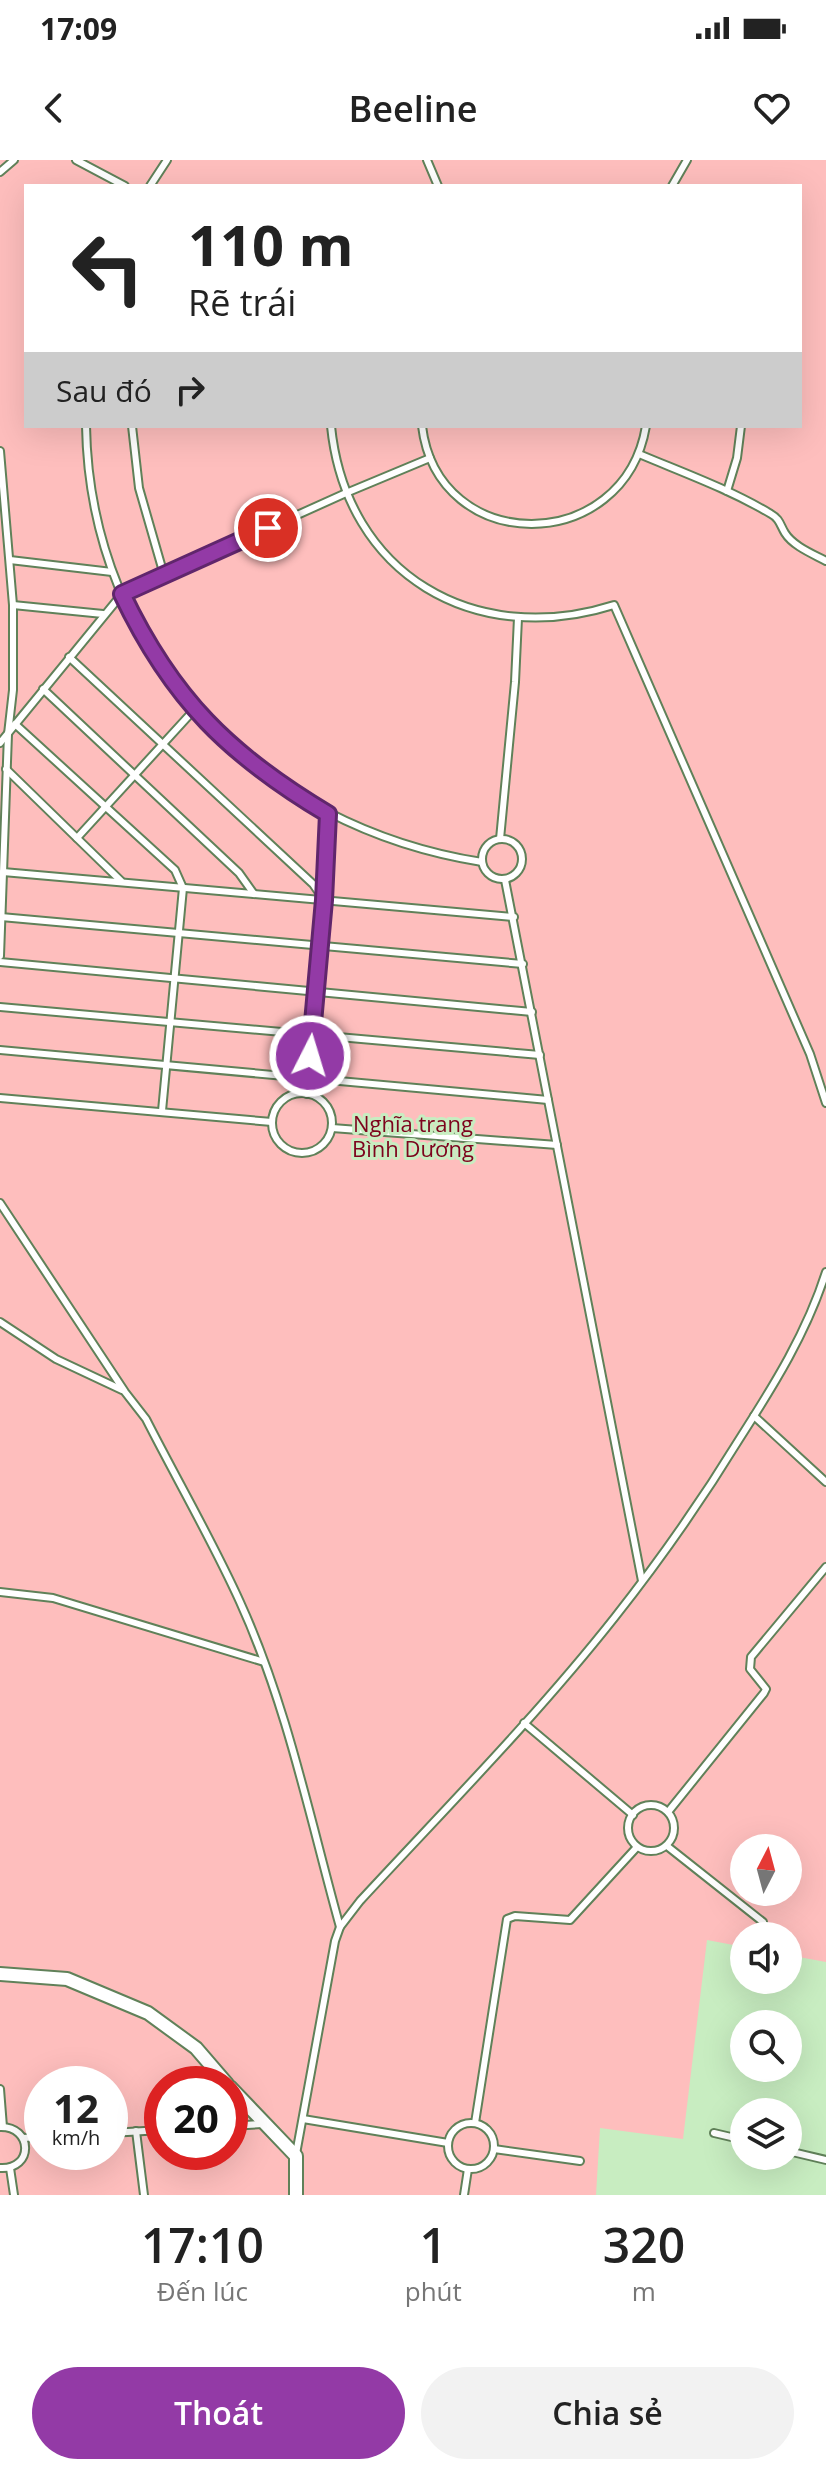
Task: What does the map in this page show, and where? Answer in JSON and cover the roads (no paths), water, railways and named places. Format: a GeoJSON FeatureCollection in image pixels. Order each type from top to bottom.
{"type":"FeatureCollection","features":[{"type":"Feature","properties":{"kind":"street"},"geometry":{"type":"LineString","coordinates":[[0,1974],[67,1979],[148,2013],[196,2048],[212,2066]]}},
{"type":"Feature","properties":{"kind":"street"},"geometry":{"type":"LineString","coordinates":[[248,2106],[296,2156],[296,2195]]}},
{"type":"Feature","properties":{"kind":"lane"},"geometry":{"type":"LineString","coordinates":[[0,172],[14,160]]}},
{"type":"Feature","properties":{"kind":"lane"},"geometry":{"type":"LineString","coordinates":[[76,160],[121,184]]}},
{"type":"Feature","properties":{"kind":"lane"},"geometry":{"type":"LineString","coordinates":[[151,184],[167,160]]}},
{"type":"Feature","properties":{"kind":"lane"},"geometry":{"type":"LineString","coordinates":[[427,160],[437,184]]}},
{"type":"Feature","properties":{"kind":"lane"},"geometry":{"type":"LineString","coordinates":[[673,184],[687,160]]}},
{"type":"Feature","properties":{"kind":"lane"},"geometry":{"type":"LineString","coordinates":[[86,428],[95,507],[112,572],[155,656],[194,710],[262,772],[328,814],[403,845],[482,862]]}},
{"type":"Feature","properties":{"kind":"lane"},"geometry":{"type":"LineString","coordinates":[[132,428],[139,488],[164,575]]}},
{"type":"Feature","properties":{"kind":"lane"},"geometry":{"type":"LineString","coordinates":[[331,428],[336,461],[355,512],[379,547],[427,588],[465,607],[518,618],[569,617],[614,605],[803,1040],[826,1103]]}},
{"type":"Feature","properties":{"kind":"lane"},"geometry":{"type":"LineString","coordinates":[[422,428],[430,458],[452,490],[477,510],[507,522],[539,525],[571,519],[600,504],[623,482],[639,454],[646,428]]}},
{"type":"Feature","properties":{"kind":"lane"},"geometry":{"type":"LineString","coordinates":[[727,491],[737,458],[741,428]]}},
{"type":"Feature","properties":{"kind":"lane"},"geometry":{"type":"LineString","coordinates":[[0,451],[13,605],[13,690],[6,769],[0,956]]}},
{"type":"Feature","properties":{"kind":"lane"},"geometry":{"type":"LineString","coordinates":[[639,454],[727,491],[775,516],[786,535],[826,561]]}},
{"type":"Feature","properties":{"kind":"lane"},"geometry":{"type":"LineString","coordinates":[[0,743],[122,594],[430,458]]}},
{"type":"Feature","properties":{"kind":"lane"},"geometry":{"type":"LineString","coordinates":[[10,560],[112,572]]}},
{"type":"Feature","properties":{"kind":"lane"},"geometry":{"type":"LineString","coordinates":[[13,605],[103,614]]}},
{"type":"Feature","properties":{"kind":"lane"},"geometry":{"type":"LineString","coordinates":[[500,839],[514,697],[518,618]]}},
{"type":"Feature","properties":{"kind":"lane"},"geometry":{"type":"LineString","coordinates":[[69,657],[313,884],[324,900]]}},
{"type":"Feature","properties":{"kind":"lane"},"geometry":{"type":"LineString","coordinates":[[43,689],[239,873],[254,894]]}},
{"type":"Feature","properties":{"kind":"lane"},"geometry":{"type":"LineString","coordinates":[[77,838],[194,710]]}},
{"type":"Feature","properties":{"kind":"lane"},"geometry":{"type":"LineString","coordinates":[[15,724],[175,870],[183,888],[162,1111]]}},
{"type":"Feature","properties":{"kind":"lane"},"geometry":{"type":"LineString","coordinates":[[6,769],[121,882]]}},
{"type":"Feature","properties":{"kind":"lane"},"geometry":{"type":"LineString","coordinates":[[307,1094],[324,900],[328,814]]}},
{"type":"Feature","properties":{"kind":"lane"},"geometry":{"type":"LineString","coordinates":[[500,839],[513,842],[523,858],[519,871],[505,880],[489,875],[482,862],[485,847],[500,839]]}},
{"type":"Feature","properties":{"kind":"lane"},"geometry":{"type":"LineString","coordinates":[[3,872],[514,917]]}},
{"type":"Feature","properties":{"kind":"lane"},"geometry":{"type":"LineString","coordinates":[[505,880],[642,1581]]}},
{"type":"Feature","properties":{"kind":"lane"},"geometry":{"type":"LineString","coordinates":[[1,917],[523,964]]}},
{"type":"Feature","properties":{"kind":"lane"},"geometry":{"type":"LineString","coordinates":[[0,962],[532,1012]]}},
{"type":"Feature","properties":{"kind":"lane"},"geometry":{"type":"LineString","coordinates":[[0,1007],[540,1055]]}},
{"type":"Feature","properties":{"kind":"lane"},"geometry":{"type":"LineString","coordinates":[[0,1050],[548,1100]]}},
{"type":"Feature","properties":{"kind":"lane"},"geometry":{"type":"LineString","coordinates":[[296,1094],[307,1094],[326,1105],[332,1128],[329,1137],[317,1149],[299,1153],[291,1151],[277,1139],[272,1122],[282,1101],[296,1094]]}},
{"type":"Feature","properties":{"kind":"lane"},"geometry":{"type":"LineString","coordinates":[[0,1098],[272,1122]]}},
{"type":"Feature","properties":{"kind":"lane"},"geometry":{"type":"LineString","coordinates":[[332,1128],[557,1145]]}},
{"type":"Feature","properties":{"kind":"lane"},"geometry":{"type":"LineString","coordinates":[[0,1203],[146,1419],[233,1588],[264,1662],[340,1927]]}},
{"type":"Feature","properties":{"kind":"lane"},"geometry":{"type":"LineString","coordinates":[[296,2156],[340,1927],[360,1901],[524,1723],[642,1581],[718,1475],[754,1416],[799,1340],[826,1272]]}},
{"type":"Feature","properties":{"kind":"lane"},"geometry":{"type":"LineString","coordinates":[[0,1322],[56,1359],[125,1392]]}},
{"type":"Feature","properties":{"kind":"lane"},"geometry":{"type":"LineString","coordinates":[[754,1416],[826,1482]]}},
{"type":"Feature","properties":{"kind":"lane"},"geometry":{"type":"LineString","coordinates":[[668,1812],[764,1693],[763,1683],[750,1669],[751,1657],[826,1567]]}},
{"type":"Feature","properties":{"kind":"lane"},"geometry":{"type":"LineString","coordinates":[[0,1592],[53,1598],[264,1662]]}},
{"type":"Feature","properties":{"kind":"lane"},"geometry":{"type":"LineString","coordinates":[[524,1723],[633,1815]]}},
{"type":"Feature","properties":{"kind":"lane"},"geometry":{"type":"LineString","coordinates":[[646,1806],[660,1807],[668,1812],[674,1823],[674,1831],[667,1846],[649,1851],[637,1847],[629,1833],[633,1815],[646,1806]]}},
{"type":"Feature","properties":{"kind":"lane"},"geometry":{"type":"LineString","coordinates":[[667,1846],[763,1922]]}},
{"type":"Feature","properties":{"kind":"lane"},"geometry":{"type":"LineString","coordinates":[[475,2123],[507,1919],[515,1916],[570,1920],[637,1847]]}},
{"type":"Feature","properties":{"kind":"lane"},"geometry":{"type":"LineString","coordinates":[[0,2089],[1,2127],[14,2129],[23,2138],[25,2151],[23,2157],[10,2168],[0,2168]]}},
{"type":"Feature","properties":{"kind":"lane"},"geometry":{"type":"LineString","coordinates":[[303,2119],[448,2143]]}},
{"type":"Feature","properties":{"kind":"lane"},"geometry":{"type":"LineString","coordinates":[[475,2123],[492,2135],[494,2149],[488,2162],[468,2169],[450,2157],[448,2143],[460,2125],[475,2123]]}},
{"type":"Feature","properties":{"kind":"lane"},"geometry":{"type":"LineString","coordinates":[[248,2125],[266,2124]]}},
{"type":"Feature","properties":{"kind":"lane"},"geometry":{"type":"LineString","coordinates":[[136,2131],[144,2195]]}},
{"type":"Feature","properties":{"kind":"lane"},"geometry":{"type":"LineString","coordinates":[[128,2132],[144,2131]]}},
{"type":"Feature","properties":{"kind":"lane"},"geometry":{"type":"LineString","coordinates":[[714,2133],[730,2137]]}},
{"type":"Feature","properties":{"kind":"lane"},"geometry":{"type":"LineString","coordinates":[[494,2149],[580,2161]]}},
{"type":"Feature","properties":{"kind":"lane"},"geometry":{"type":"LineString","coordinates":[[802,2154],[826,2160]]}},
{"type":"Feature","properties":{"kind":"lane"},"geometry":{"type":"LineString","coordinates":[[10,2168],[14,2195]]}},
{"type":"Feature","properties":{"kind":"lane"},"geometry":{"type":"LineString","coordinates":[[464,2195],[468,2169]]}},
{"type":"Feature","properties":{"kind":"park label","name":"Nghĩa trang Bình Dương"},"geometry":{"type":"Point","coordinates":[413,1136]}}]}
